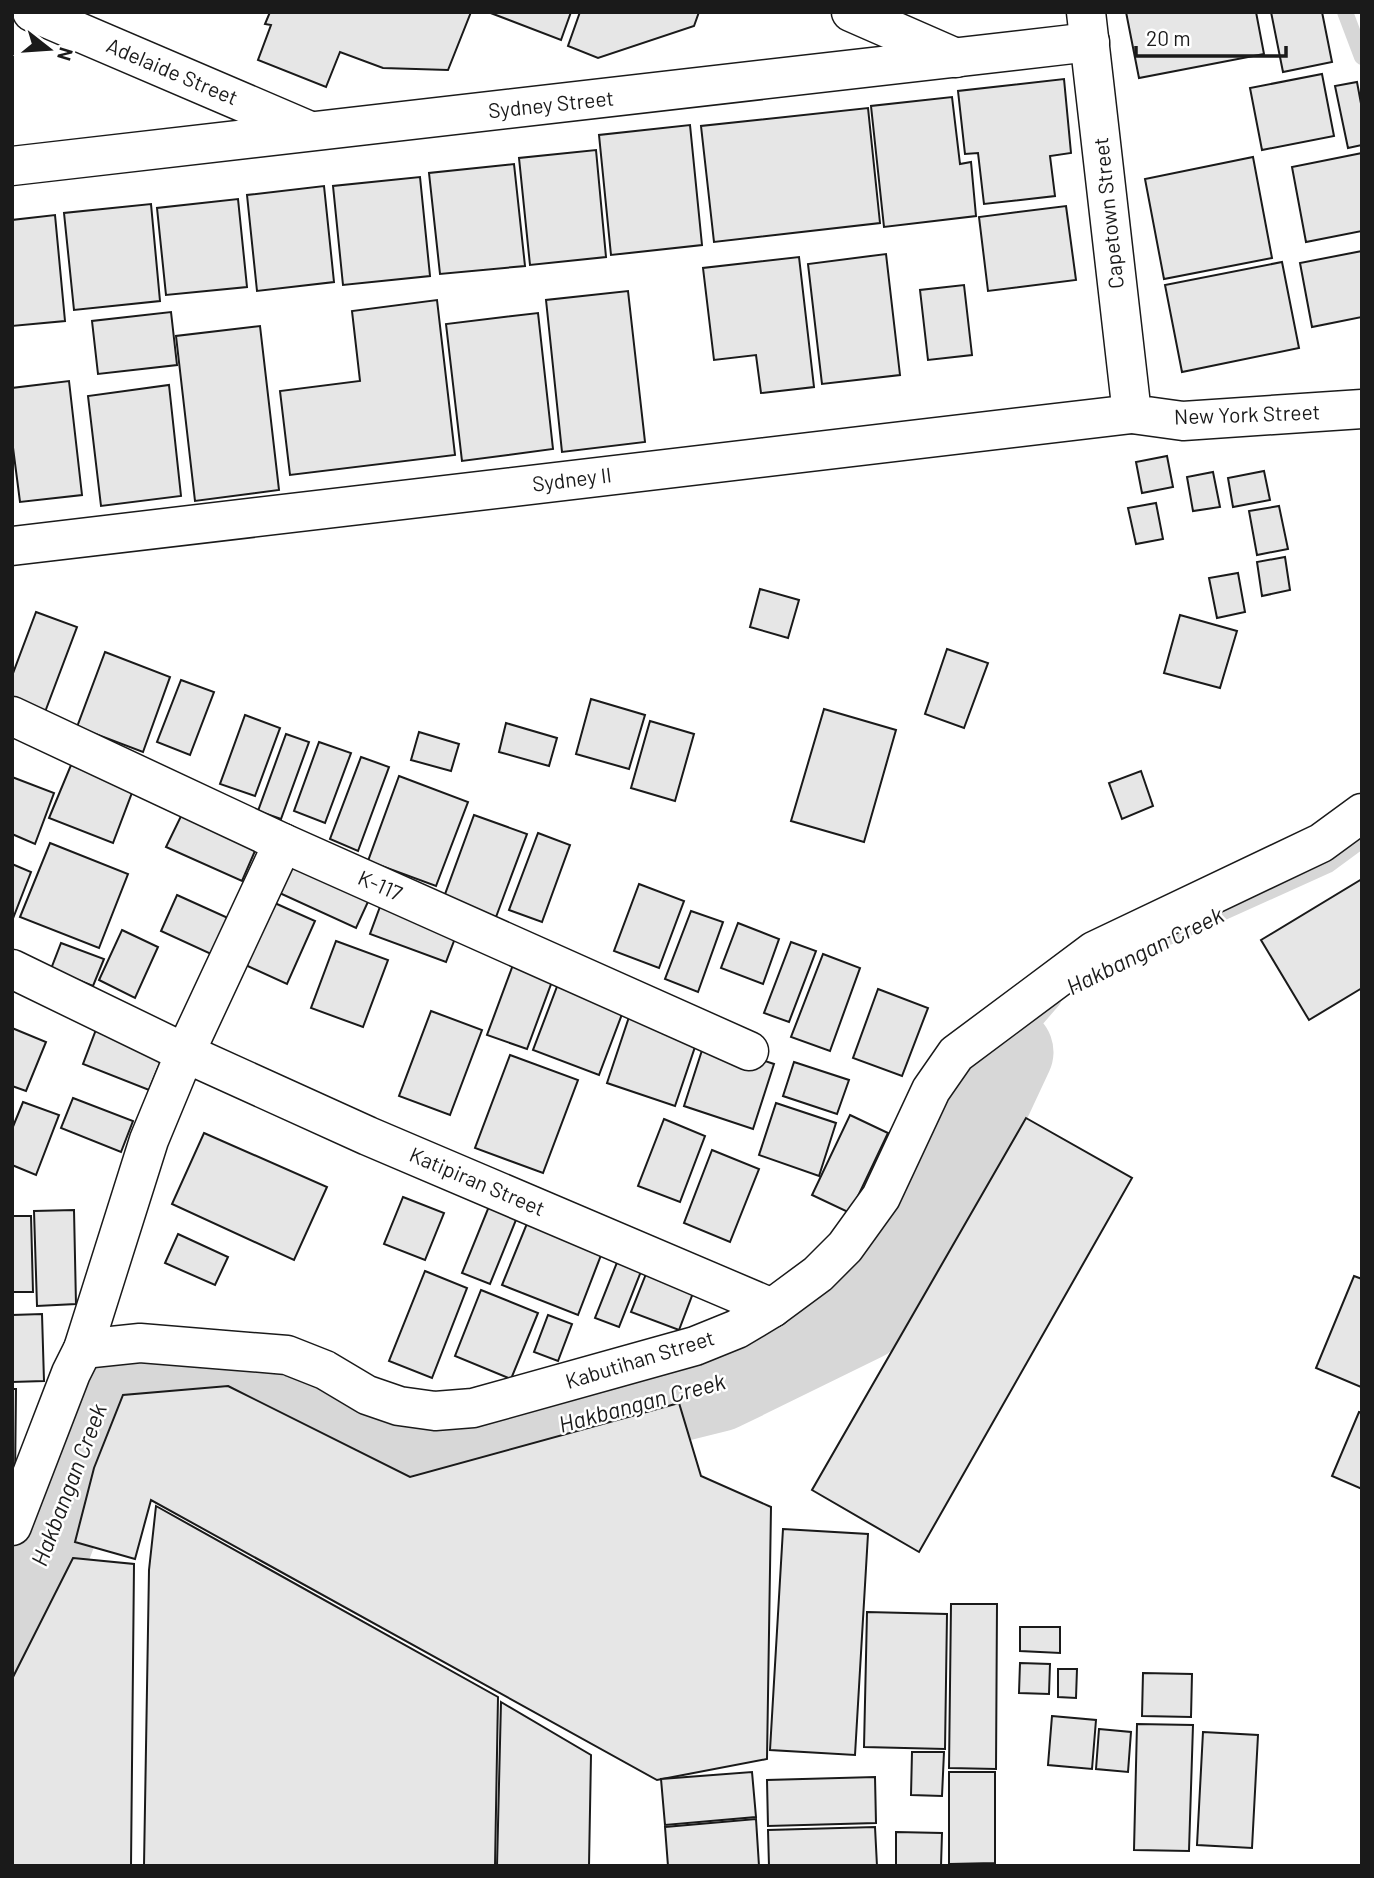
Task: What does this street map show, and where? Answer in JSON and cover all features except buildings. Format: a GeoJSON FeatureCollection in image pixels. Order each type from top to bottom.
{"type":"FeatureCollection","features":[{"type":"Feature","properties":{"kind":"street","name":"Adelaide Street"},"geometry":{"type":"LineString","coordinates":[[32,12],[312,132]]}},
{"type":"Feature","properties":{"kind":"street"},"geometry":{"type":"LineString","coordinates":[[851,12],[958,59]]}},
{"type":"Feature","properties":{"kind":"street","name":"Sydney Street"},"geometry":{"type":"LineString","coordinates":[[12,166],[958,59],[1088,27]]}},
{"type":"Feature","properties":{"kind":"street","name":"Capetown Street"},"geometry":{"type":"LineString","coordinates":[[1088,27],[1132,415]]}},
{"type":"Feature","properties":{"kind":"street","name":"New York Street"},"geometry":{"type":"LineString","coordinates":[[1132,415],[1183,421],[1362,409]]}},
{"type":"Feature","properties":{"kind":"street","name":"Sydney II"},"geometry":{"type":"LineString","coordinates":[[12,546],[1132,415]]}},
{"type":"Feature","properties":{"kind":"street","name":"K-117"},"geometry":{"type":"LineString","coordinates":[[12,716],[283,843],[749,1051]]}},
{"type":"Feature","properties":{"kind":"street","name":"Kabutihan Street"},"geometry":{"type":"LineString","coordinates":[[83,1349],[140,1343],[287,1355],[325,1370],[367,1395],[399,1406],[435,1411],[474,1408],[695,1346],[737,1329],[772,1308],[818,1274],[845,1247],[881,1197],[931,1090],[956,1054],[1094,951],[1321,843],[1362,813]]}},
{"type":"Feature","properties":{"kind":"street"},"geometry":{"type":"LineString","coordinates":[[12,1526],[71,1373],[83,1349],[149,1140],[185,1053],[283,843]]}},
{"type":"Feature","properties":{"kind":"street","name":"Katipiran Street"},"geometry":{"type":"LineString","coordinates":[[12,969],[185,1053],[368,1136],[772,1308]]}},
{"type":"Feature","properties":{"kind":"waterway","name":"Hakbangan Creek"},"geometry":{"type":"LineString","coordinates":[[1345,12],[1362,57]]}},
{"type":"Feature","properties":{"kind":"waterway","name":"Hakbangan Creek"},"geometry":{"type":"LineString","coordinates":[[1164,939],[1328,865],[1362,840]]}},
{"type":"Feature","properties":{"kind":"waterway","name":"Hakbangan Creek"},"geometry":{"type":"LineString","coordinates":[[1008,1052],[1053,1000]]}},
{"type":"Feature","properties":{"kind":"waterway","name":"Hakbangan Creek"},"geometry":{"type":"LineString","coordinates":[[12,1635],[106,1387],[253,1379],[406,1464],[719,1386],[862,1316],[947,1183],[1008,1052]]}}]}
